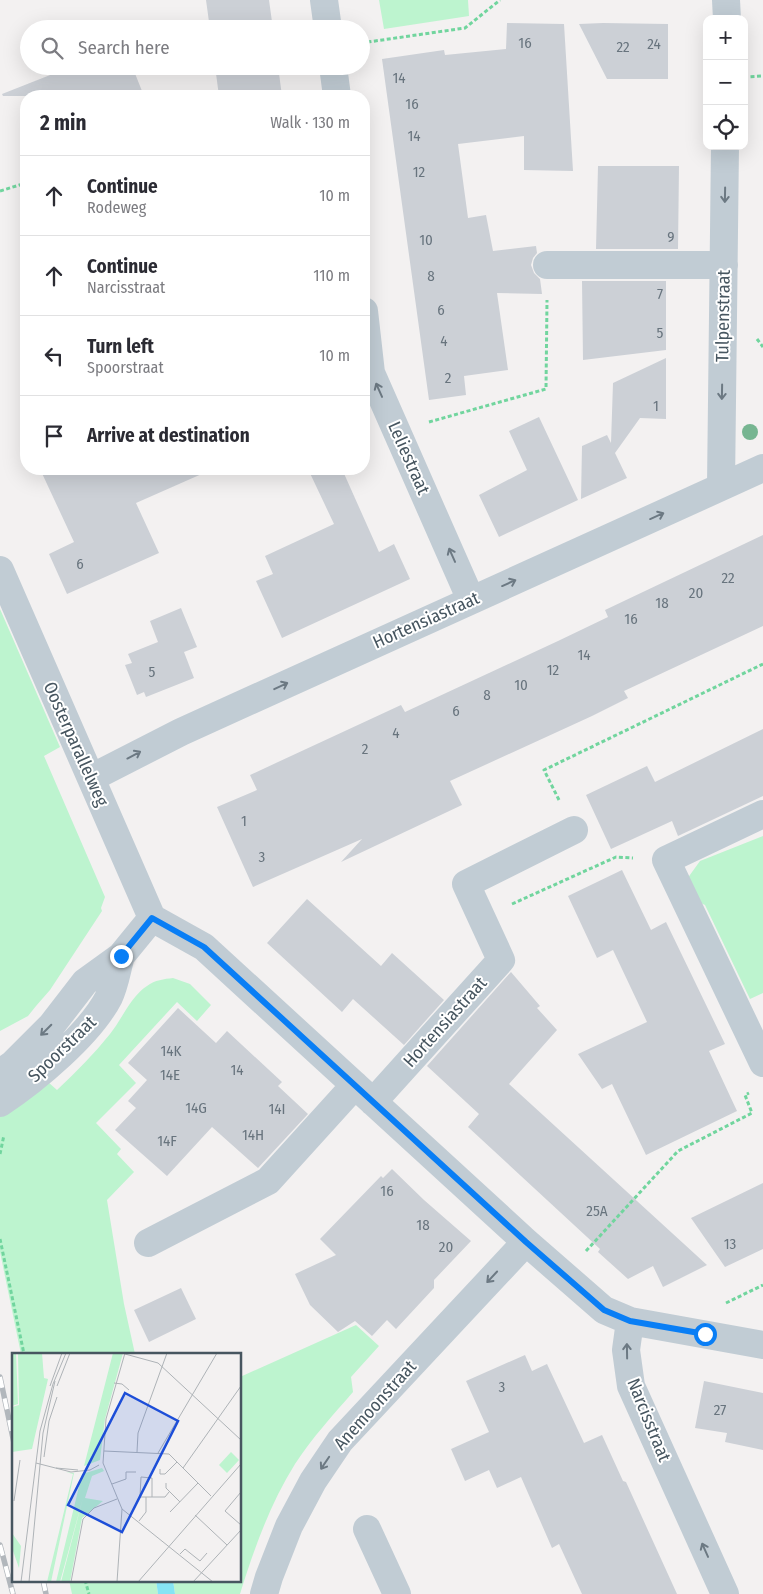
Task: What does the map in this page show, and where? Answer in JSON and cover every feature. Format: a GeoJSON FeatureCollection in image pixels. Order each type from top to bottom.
{"type":"FeatureCollection","features":[{"type":"Feature","properties":{"kind":"street"},"geometry":{"type":"LineString","coordinates":[[324,0],[327,20]]}},
{"type":"Feature","properties":{"kind":"street"},"geometry":{"type":"LineString","coordinates":[[726,0],[727,15]]}},
{"type":"Feature","properties":{"kind":"street"},"geometry":{"type":"LineString","coordinates":[[334,75],[336,90]]}},
{"type":"Feature","properties":{"kind":"street","name":"Tulpenstraat"},"geometry":{"type":"LineString","coordinates":[[721,486],[725,150]]}},
{"type":"Feature","properties":{"kind":"street"},"geometry":{"type":"LineString","coordinates":[[547,265],[724,265]]}},
{"type":"Feature","properties":{"kind":"street","name":"Leliestraat"},"geometry":{"type":"LineString","coordinates":[[370,364],[371,373],[471,600]]}},
{"type":"Feature","properties":{"kind":"street","name":"Hortensiastraat"},"geometry":{"type":"LineString","coordinates":[[91,778],[181,732],[763,468]]}},
{"type":"Feature","properties":{"kind":"street","name":"Oosterparallelweg"},"geometry":{"type":"LineString","coordinates":[[0,570],[152,918]]}},
{"type":"Feature","properties":{"kind":"street"},"geometry":{"type":"LineString","coordinates":[[763,814],[666,860],[763,1063]]}},
{"type":"Feature","properties":{"kind":"street","name":"Hortensiastraat"},"geometry":{"type":"LineString","coordinates":[[364,1094],[501,960],[466,884],[574,830]]}},
{"type":"Feature","properties":{"kind":"street"},"geometry":{"type":"LineString","coordinates":[[152,918],[204,947],[526,1242],[604,1310],[630,1321],[763,1345]]}},
{"type":"Feature","properties":{"kind":"street","name":"Spoorstraat"},"geometry":{"type":"LineString","coordinates":[[0,1073],[13,1064],[51,1026],[85,982],[121,956],[152,918]]}},
{"type":"Feature","properties":{"kind":"street","name":"Spoorstraat"},"geometry":{"type":"LineString","coordinates":[[0,1103],[45,1069],[90,1025],[102,1010],[110,994],[121,956]]}},
{"type":"Feature","properties":{"kind":"street"},"geometry":{"type":"LineString","coordinates":[[148,1243],[268,1181],[364,1094]]}},
{"type":"Feature","properties":{"kind":"street","name":"Anemoonstraat"},"geometry":{"type":"LineString","coordinates":[[264,1594],[289,1526],[313,1481],[340,1441],[526,1242]]}},
{"type":"Feature","properties":{"kind":"street","name":"Narcisstraat"},"geometry":{"type":"LineString","coordinates":[[630,1321],[626,1350],[631,1386],[725,1594]]}},
{"type":"Feature","properties":{"kind":"street"},"geometry":{"type":"LineString","coordinates":[[367,1529],[397,1594]]}},
{"type":"Feature","properties":{"kind":"path"},"geometry":{"type":"LineString","coordinates":[[370,42],[465,28],[500,0]]}},
{"type":"Feature","properties":{"kind":"path"},"geometry":{"type":"LineString","coordinates":[[748,77],[763,76]]}},
{"type":"Feature","properties":{"kind":"path"},"geometry":{"type":"LineString","coordinates":[[0,191],[20,185]]}},
{"type":"Feature","properties":{"kind":"path"},"geometry":{"type":"LineString","coordinates":[[397,431],[546,389],[547,265]]}},
{"type":"Feature","properties":{"kind":"path"},"geometry":{"type":"LineString","coordinates":[[574,830],[544,770],[763,664]]}},
{"type":"Feature","properties":{"kind":"path"},"geometry":{"type":"LineString","coordinates":[[482,918],[616,856],[666,860]]}},
{"type":"Feature","properties":{"kind":"path"},"geometry":{"type":"LineString","coordinates":[[584,1254],[678,1151],[752,1113],[745,1094],[751,1091]]}},
{"type":"Feature","properties":{"kind":"path"},"geometry":{"type":"LineString","coordinates":[[0,1239],[24,1353]]}},
{"type":"Feature","properties":{"kind":"path"},"geometry":{"type":"LineString","coordinates":[[721,1306],[763,1286]]}},
{"type":"Feature","properties":{"kind":"green space"},"geometry":{"type":"Polygon","coordinates":[[[379,0],[468,0],[469,16],[384,29],[379,0]]]}},
{"type":"Feature","properties":{"kind":"green space"},"geometry":{"type":"Polygon","coordinates":[[[0,609],[60,747],[44,756],[105,897],[101,908],[102,911],[50,990],[28,1016],[0,1031],[0,609]]]}},
{"type":"Feature","properties":{"kind":"green space"},"geometry":{"type":"Polygon","coordinates":[[[763,836],[763,993],[750,999],[705,905],[692,899],[687,879],[700,861],[763,836]]]}},
{"type":"Feature","properties":{"kind":"green space"},"geometry":{"type":"Polygon","coordinates":[[[173,978],[190,984],[211,1005],[197,1021],[177,1002],[119,1065],[136,1083],[96,1123],[121,1149],[117,1154],[134,1172],[107,1200],[124,1304],[135,1353],[21,1353],[0,1252],[0,1116],[48,1082],[57,1090],[85,1063],[104,1041],[141,990],[163,979],[173,978]]]}},
{"type":"Feature","properties":{"kind":"green space"},"geometry":{"type":"Polygon","coordinates":[[[356,1325],[379,1346],[351,1377],[353,1392],[308,1445],[286,1479],[263,1527],[240,1594],[175,1594],[173,1582],[241,1582],[241,1377],[356,1325]]]}},
{"type":"Feature","properties":{"kind":"green space"},"geometry":{"type":"Polygon","coordinates":[[[69,1582],[156,1582],[158,1594],[72,1594],[69,1582]]]}},
{"type":"Feature","properties":{"kind":"water"},"geometry":{"type":"Polygon","coordinates":[[[156,1582],[173,1582],[175,1594],[158,1594],[156,1582]]]}},
{"type":"Feature","properties":{"kind":"building"},"geometry":{"type":"Polygon","coordinates":[[[206,0],[269,0],[272,20],[209,20],[206,0]]]}},
{"type":"Feature","properties":{"kind":"building"},"geometry":{"type":"Polygon","coordinates":[[[507,23],[564,24],[573,171],[524,170],[524,136],[458,144],[468,218],[486,215],[493,251],[536,246],[537,253],[531,265],[534,273],[540,279],[542,294],[497,293],[508,370],[464,376],[466,395],[429,400],[382,59],[444,50],[445,55],[506,49],[507,23]]]}},
{"type":"Feature","properties":{"kind":"building"},"geometry":{"type":"Polygon","coordinates":[[[579,24],[668,24],[668,79],[607,79],[579,24]]]}},
{"type":"Feature","properties":{"kind":"building"},"geometry":{"type":"Polygon","coordinates":[[[50,75],[136,75],[142,90],[20,90],[20,96],[3,96],[2,94],[50,75]]]}},
{"type":"Feature","properties":{"kind":"building"},"geometry":{"type":"Polygon","coordinates":[[[216,75],[279,75],[281,90],[218,90],[216,75]]]}},
{"type":"Feature","properties":{"kind":"building"},"geometry":{"type":"Polygon","coordinates":[[[598,166],[679,166],[678,249],[596,249],[598,166]]]}},
{"type":"Feature","properties":{"kind":"building"},"geometry":{"type":"Polygon","coordinates":[[[582,281],[666,281],[666,350],[583,360],[582,281]]]}},
{"type":"Feature","properties":{"kind":"building"},"geometry":{"type":"Polygon","coordinates":[[[666,358],[666,419],[640,418],[615,453],[627,478],[581,499],[582,446],[607,435],[611,443],[613,383],[666,358]]]}},
{"type":"Feature","properties":{"kind":"building"},"geometry":{"type":"Polygon","coordinates":[[[539,417],[578,500],[499,537],[479,495],[527,470],[509,431],[539,417]]]}},
{"type":"Feature","properties":{"kind":"building"},"geometry":{"type":"Polygon","coordinates":[[[43,475],[199,475],[136,503],[159,553],[67,594],[49,554],[74,542],[43,475]]]}},
{"type":"Feature","properties":{"kind":"building"},"geometry":{"type":"Polygon","coordinates":[[[311,475],[345,475],[379,552],[394,544],[410,579],[282,638],[256,581],[273,574],[265,556],[334,524],[311,475]]]}},
{"type":"Feature","properties":{"kind":"building"},"geometry":{"type":"Polygon","coordinates":[[[763,535],[763,626],[624,691],[628,698],[592,716],[450,781],[462,805],[341,862],[362,839],[253,887],[217,807],[257,790],[250,775],[401,705],[405,712],[558,641],[608,617],[605,610],[763,535]]]}},
{"type":"Feature","properties":{"kind":"building"},"geometry":{"type":"Polygon","coordinates":[[[181,608],[197,647],[184,652],[194,678],[146,697],[144,692],[137,695],[125,665],[132,663],[128,654],[158,642],[150,621],[181,608]]]}},
{"type":"Feature","properties":{"kind":"building"},"geometry":{"type":"Polygon","coordinates":[[[763,729],[763,796],[678,836],[672,821],[611,849],[586,795],[647,766],[655,782],[763,729]]]}},
{"type":"Feature","properties":{"kind":"building"},"geometry":{"type":"Polygon","coordinates":[[[622,870],[651,930],[666,922],[725,1044],[709,1051],[737,1111],[646,1155],[612,1084],[602,1089],[578,1054],[647,1022],[613,950],[597,958],[568,896],[622,870]]]}},
{"type":"Feature","properties":{"kind":"building"},"geometry":{"type":"Polygon","coordinates":[[[307,899],[381,966],[392,953],[444,1000],[404,1045],[353,999],[342,1012],[267,943],[307,899]]]}},
{"type":"Feature","properties":{"kind":"building"},"geometry":{"type":"Polygon","coordinates":[[[511,972],[540,1006],[537,1008],[557,1030],[509,1084],[707,1265],[663,1287],[653,1266],[628,1279],[598,1252],[600,1249],[468,1127],[479,1114],[427,1066],[511,972]]]}},
{"type":"Feature","properties":{"kind":"building"},"geometry":{"type":"Polygon","coordinates":[[[178,1008],[216,1043],[227,1031],[282,1082],[278,1086],[308,1114],[258,1168],[212,1127],[167,1176],[115,1130],[136,1108],[128,1101],[147,1080],[128,1063],[178,1008]]]}},
{"type":"Feature","properties":{"kind":"building"},"geometry":{"type":"Polygon","coordinates":[[[392,1169],[471,1241],[434,1280],[434,1288],[396,1329],[387,1320],[372,1336],[355,1321],[338,1332],[310,1305],[295,1274],[336,1255],[320,1239],[381,1176],[383,1178],[392,1169]]]}},
{"type":"Feature","properties":{"kind":"building"},"geometry":{"type":"Polygon","coordinates":[[[763,1183],[763,1249],[725,1267],[691,1218],[763,1183]]]}},
{"type":"Feature","properties":{"kind":"building"},"geometry":{"type":"Polygon","coordinates":[[[181,1288],[196,1319],[149,1342],[134,1310],[181,1288]]]}},
{"type":"Feature","properties":{"kind":"building"},"geometry":{"type":"Polygon","coordinates":[[[525,1355],[532,1371],[547,1364],[584,1443],[602,1435],[623,1481],[626,1482],[677,1594],[582,1594],[559,1544],[552,1548],[521,1477],[497,1488],[489,1470],[465,1481],[451,1449],[489,1432],[466,1381],[525,1355]]]}},
{"type":"Feature","properties":{"kind":"building"},"geometry":{"type":"Polygon","coordinates":[[[704,1381],[763,1393],[763,1450],[725,1442],[727,1433],[695,1428],[704,1381]]]}},
{"type":"Feature","properties":{"kind":"railway"},"geometry":{"type":"LineString","coordinates":[[0,1377],[12,1434]]}},
{"type":"Feature","properties":{"kind":"railway"},"geometry":{"type":"LineString","coordinates":[[0,1545],[13,1594]]}},
{"type":"Feature","properties":{"kind":"railway"},"geometry":{"type":"LineString","coordinates":[[43,1582],[46,1594]]}},
{"type":"Feature","properties":{"kind":"route"},"geometry":{"type":"LineString","coordinates":[[121,956],[152,918],[204,947],[526,1242],[604,1310],[630,1321],[705,1334]]}}]}
